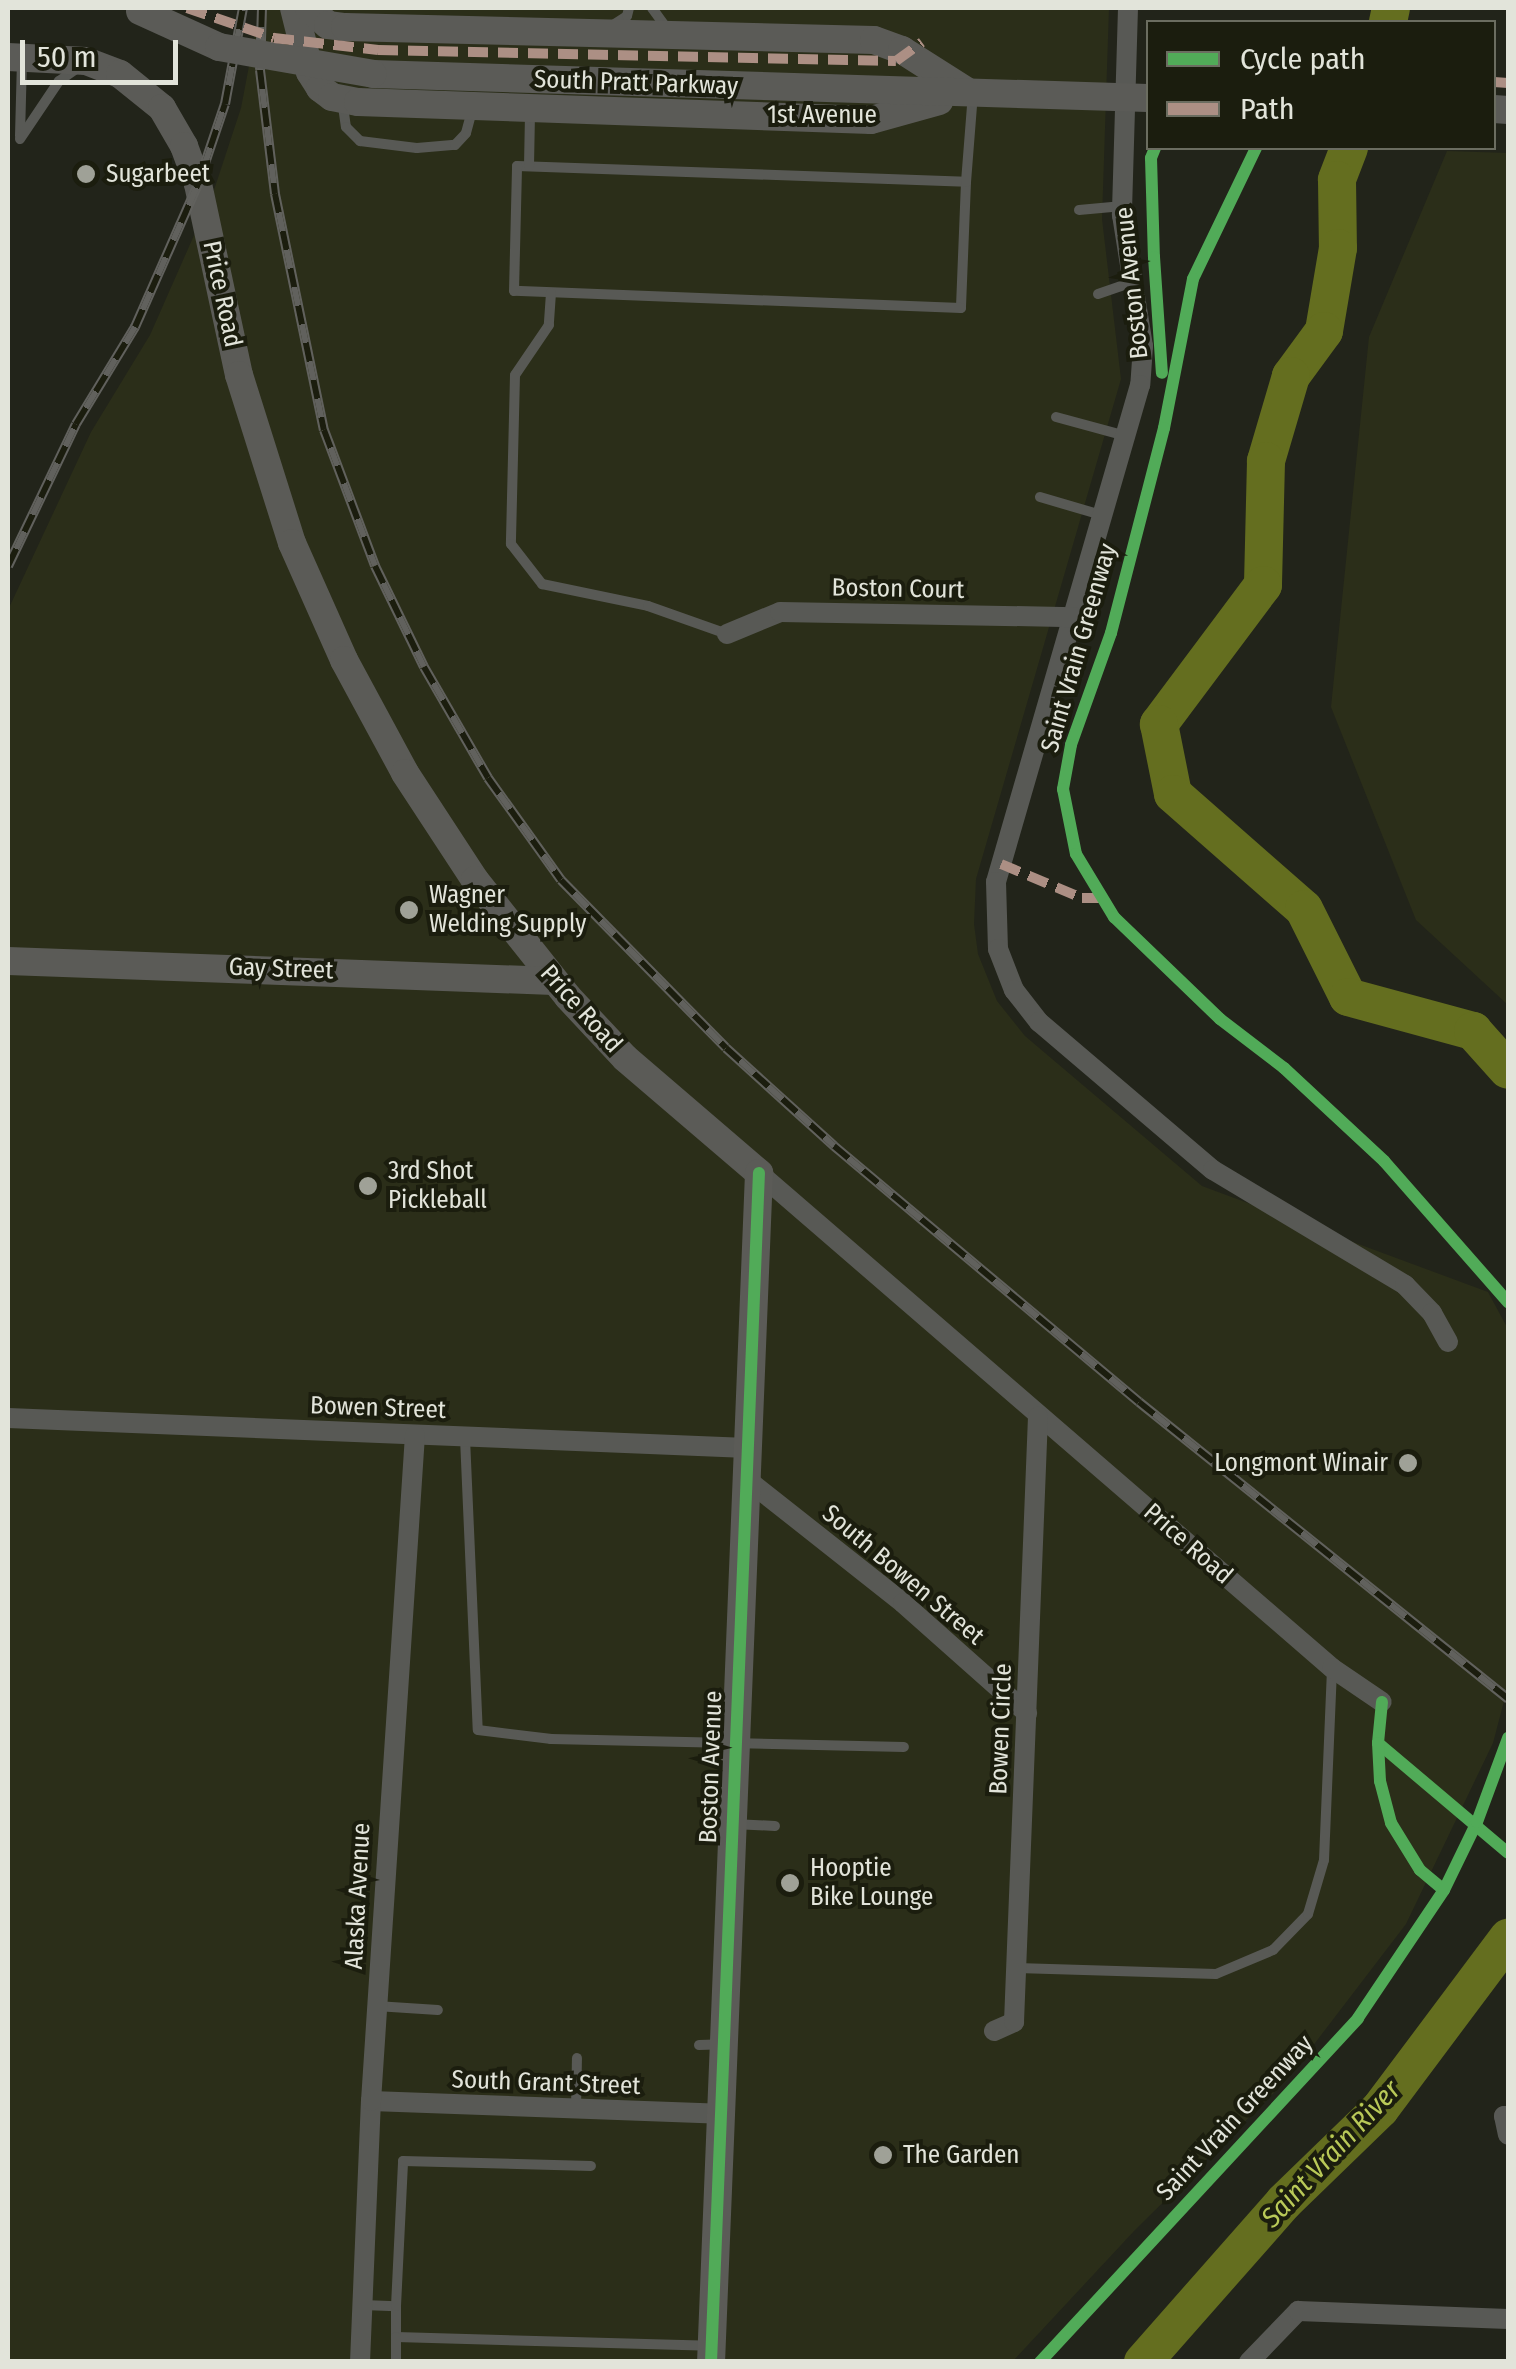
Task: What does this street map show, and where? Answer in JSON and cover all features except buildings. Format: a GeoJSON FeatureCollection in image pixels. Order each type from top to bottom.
{"type":"FeatureCollection","features":[{"type":"Feature","properties":{"kind":"street","name":"South Pratt Parkway"},"geometry":{"type":"LineString","coordinates":[[134,8],[219,46],[373,74],[1137,98]]}},
{"type":"Feature","properties":{"kind":"street"},"geometry":{"type":"LineString","coordinates":[[294,8],[310,72],[320,88],[342,98]]}},
{"type":"Feature","properties":{"kind":"street"},"geometry":{"type":"LineString","coordinates":[[310,8],[328,24],[345,27],[874,40],[902,50],[971,93]]}},
{"type":"Feature","properties":{"kind":"street","name":"Boston Avenue"},"geometry":{"type":"LineString","coordinates":[[1128,8],[1137,98],[1123,206],[1143,346],[1140,384],[996,882],[994,923],[998,950],[1014,990],[1039,1022],[1214,1170],[1405,1284],[1432,1313],[1448,1342]]}},
{"type":"Feature","properties":{"kind":"street","name":"Price Road"},"geometry":{"type":"LineString","coordinates":[[15,57],[86,61],[120,74],[162,108],[194,171],[239,375],[269,478],[344,660],[425,804],[475,880],[554,981],[625,1058],[1332,1668],[1382,1702]]}},
{"type":"Feature","properties":{"kind":"street","name":"1st Avenue"},"geometry":{"type":"LineString","coordinates":[[342,98],[871,120],[971,93]]}},
{"type":"Feature","properties":{"kind":"street","name":"Boston Court"},"geometry":{"type":"LineString","coordinates":[[727,634],[780,612],[1074,617]]}},
{"type":"Feature","properties":{"kind":"street","name":"Gay Street"},"geometry":{"type":"LineString","coordinates":[[8,961],[554,981]]}},
{"type":"Feature","properties":{"kind":"street","name":"Boston Avenue"},"geometry":{"type":"LineString","coordinates":[[711,2354],[720,2114],[711,2044],[732,1824],[759,1174]]}},
{"type":"Feature","properties":{"kind":"street","name":"Bowen Circle"},"geometry":{"type":"LineString","coordinates":[[994,2031],[1014,2022],[1038,1416]]}},
{"type":"Feature","properties":{"kind":"street","name":"Bowen Street"},"geometry":{"type":"LineString","coordinates":[[8,1418],[747,1448]]}},
{"type":"Feature","properties":{"kind":"street","name":"Alaska Avenue"},"geometry":{"type":"LineString","coordinates":[[360,2362],[370,2101],[415,1435]]}},
{"type":"Feature","properties":{"kind":"street","name":"South Bowen Street"},"geometry":{"type":"LineString","coordinates":[[745,1478],[902,1603],[1026,1713]]}},
{"type":"Feature","properties":{"kind":"street","name":"South Grant Street"},"geometry":{"type":"LineString","coordinates":[[370,2101],[720,2114]]}},
{"type":"Feature","properties":{"kind":"street"},"geometry":{"type":"LineString","coordinates":[[1249,2362],[1298,2310],[1508,2319]]}},
{"type":"Feature","properties":{"kind":"lane"},"geometry":{"type":"LineString","coordinates":[[596,35],[627,16],[629,8]]}},
{"type":"Feature","properties":{"kind":"lane"},"geometry":{"type":"LineString","coordinates":[[652,8],[666,27],[690,37]]}},
{"type":"Feature","properties":{"kind":"lane"},"geometry":{"type":"LineString","coordinates":[[15,57],[20,139],[59,81],[86,61]]}},
{"type":"Feature","properties":{"kind":"lane"},"geometry":{"type":"LineString","coordinates":[[966,182],[517,166],[514,291],[961,308],[971,93]]}},
{"type":"Feature","properties":{"kind":"lane"},"geometry":{"type":"LineString","coordinates":[[342,98],[350,134],[360,141],[417,148],[455,145],[466,133],[473,106]]}},
{"type":"Feature","properties":{"kind":"lane"},"geometry":{"type":"LineString","coordinates":[[529,166],[530,108]]}},
{"type":"Feature","properties":{"kind":"lane"},"geometry":{"type":"LineString","coordinates":[[1079,210],[1123,206]]}},
{"type":"Feature","properties":{"kind":"lane"},"geometry":{"type":"LineString","coordinates":[[1098,294],[1133,282]]}},
{"type":"Feature","properties":{"kind":"lane"},"geometry":{"type":"LineString","coordinates":[[552,293],[549,325],[514,375],[511,544],[542,584],[648,606],[727,634]]}},
{"type":"Feature","properties":{"kind":"lane"},"geometry":{"type":"LineString","coordinates":[[1056,417],[1126,436]]}},
{"type":"Feature","properties":{"kind":"lane"},"geometry":{"type":"LineString","coordinates":[[1040,497],[1103,516]]}},
{"type":"Feature","properties":{"kind":"lane"},"geometry":{"type":"LineString","coordinates":[[465,1437],[478,1730],[552,1739],[904,1747]]}},
{"type":"Feature","properties":{"kind":"lane"},"geometry":{"type":"LineString","coordinates":[[1017,1968],[1216,1974],[1273,1950],[1308,1914],[1324,1860],[1332,1668]]}},
{"type":"Feature","properties":{"kind":"lane"},"geometry":{"type":"LineString","coordinates":[[732,1824],[775,1826]]}},
{"type":"Feature","properties":{"kind":"lane"},"geometry":{"type":"LineString","coordinates":[[376,2006],[438,2010]]}},
{"type":"Feature","properties":{"kind":"lane"},"geometry":{"type":"LineString","coordinates":[[576,2109],[578,2058]]}},
{"type":"Feature","properties":{"kind":"lane"},"geometry":{"type":"LineString","coordinates":[[396,2362],[403,2161],[591,2166]]}},
{"type":"Feature","properties":{"kind":"lane"},"geometry":{"type":"LineString","coordinates":[[363,2305],[396,2306]]}},
{"type":"Feature","properties":{"kind":"lane"},"geometry":{"type":"LineString","coordinates":[[396,2337],[711,2354]]}},
{"type":"Feature","properties":{"kind":"shaded area"},"geometry":{"type":"Polygon","coordinates":[[[260,8],[1109,8],[1102,219],[1121,379],[976,879],[974,924],[978,954],[997,1001],[1025,1036],[1202,1186],[1488,1292],[1508,1329],[1508,1686],[1493,1743],[1406,1924],[1286,2081],[1135,2230],[1013,2361],[8,2362],[8,610],[91,432],[150,335],[214,190],[241,108],[260,8]]]}},
{"type":"Feature","properties":{"kind":"shaded area"},"geometry":{"type":"Polygon","coordinates":[[[1447,151],[1508,153],[1508,1005],[1416,920],[1331,707],[1369,337],[1447,151]]]}},
{"type":"Feature","properties":{"kind":"waterway","name":"Saint Vrain River"},"geometry":{"type":"LineString","coordinates":[[1388,20],[1391,8]]}},
{"type":"Feature","properties":{"kind":"waterway","name":"Saint Vrain River"},"geometry":{"type":"LineString","coordinates":[[1348,150],[1337,180],[1338,248],[1324,331],[1291,376],[1266,461],[1263,585],[1159,724],[1173,794],[1304,909],[1348,997],[1473,1031],[1508,1070]]}},
{"type":"Feature","properties":{"kind":"waterway","name":"Saint Vrain River"},"geometry":{"type":"LineString","coordinates":[[1143,2362],[1284,2202],[1380,2109],[1508,1938]]}},
{"type":"Feature","properties":{"kind":"railway"},"geometry":{"type":"LineString","coordinates":[[8,566],[76,424],[135,327],[198,184],[225,104],[243,8]]}},
{"type":"Feature","properties":{"kind":"railway"},"geometry":{"type":"LineString","coordinates":[[262,8],[260,70],[275,194],[324,430],[375,566],[424,667],[488,778],[561,880],[726,1048],[834,1146],[1139,1402],[1508,1699]]}},
{"type":"Feature","properties":{"kind":"marked path"},"geometry":{"type":"LineString","coordinates":[[187,8],[274,38],[378,50],[896,61],[922,42]]}},
{"type":"Feature","properties":{"kind":"marked path"},"geometry":{"type":"LineString","coordinates":[[1496,82],[1508,83]]}},
{"type":"Feature","properties":{"kind":"marked path"},"geometry":{"type":"LineString","coordinates":[[1001,864],[1082,898],[1102,898]]}},
{"type":"Feature","properties":{"kind":"cycle path"},"geometry":{"type":"LineString","coordinates":[[1154,150],[1151,158],[1154,257],[1162,373]]}},
{"type":"Feature","properties":{"kind":"cycle path","name":"Saint Vrain Greenway"},"geometry":{"type":"LineString","coordinates":[[1255,150],[1193,279],[1164,428],[1111,633],[1071,745],[1063,789],[1076,854],[1114,917],[1220,1019],[1284,1068],[1384,1161],[1508,1302]]}},
{"type":"Feature","properties":{"kind":"cycle path"},"geometry":{"type":"LineString","coordinates":[[711,2362],[759,1173]]}},
{"type":"Feature","properties":{"kind":"cycle path"},"geometry":{"type":"LineString","coordinates":[[1382,1702],[1378,1743],[1508,1853]]}},
{"type":"Feature","properties":{"kind":"cycle path","name":"Saint Vrain Greenway"},"geometry":{"type":"LineString","coordinates":[[1040,2362],[1358,2018],[1444,1890],[1477,1822],[1508,1738]]}},
{"type":"Feature","properties":{"kind":"cycle path"},"geometry":{"type":"LineString","coordinates":[[1378,1743],[1380,1781],[1391,1823],[1420,1870],[1444,1890]]}},
{"type":"Feature","properties":{"kind":"place","name":"Sugarbeet"},"geometry":{"type":"Point","coordinates":[86,174]}},
{"type":"Feature","properties":{"kind":"place","name":"Wagner Welding Supply"},"geometry":{"type":"Point","coordinates":[409,910]}},
{"type":"Feature","properties":{"kind":"place","name":"3rd Shot Pickleball"},"geometry":{"type":"Point","coordinates":[368,1186]}},
{"type":"Feature","properties":{"kind":"place","name":"Longmont Winair"},"geometry":{"type":"Point","coordinates":[1408,1463]}},
{"type":"Feature","properties":{"kind":"place","name":"Hooptie Bike Lounge"},"geometry":{"type":"Point","coordinates":[790,1883]}},
{"type":"Feature","properties":{"kind":"place","name":"The Garden"},"geometry":{"type":"Point","coordinates":[883,2155]}}]}
